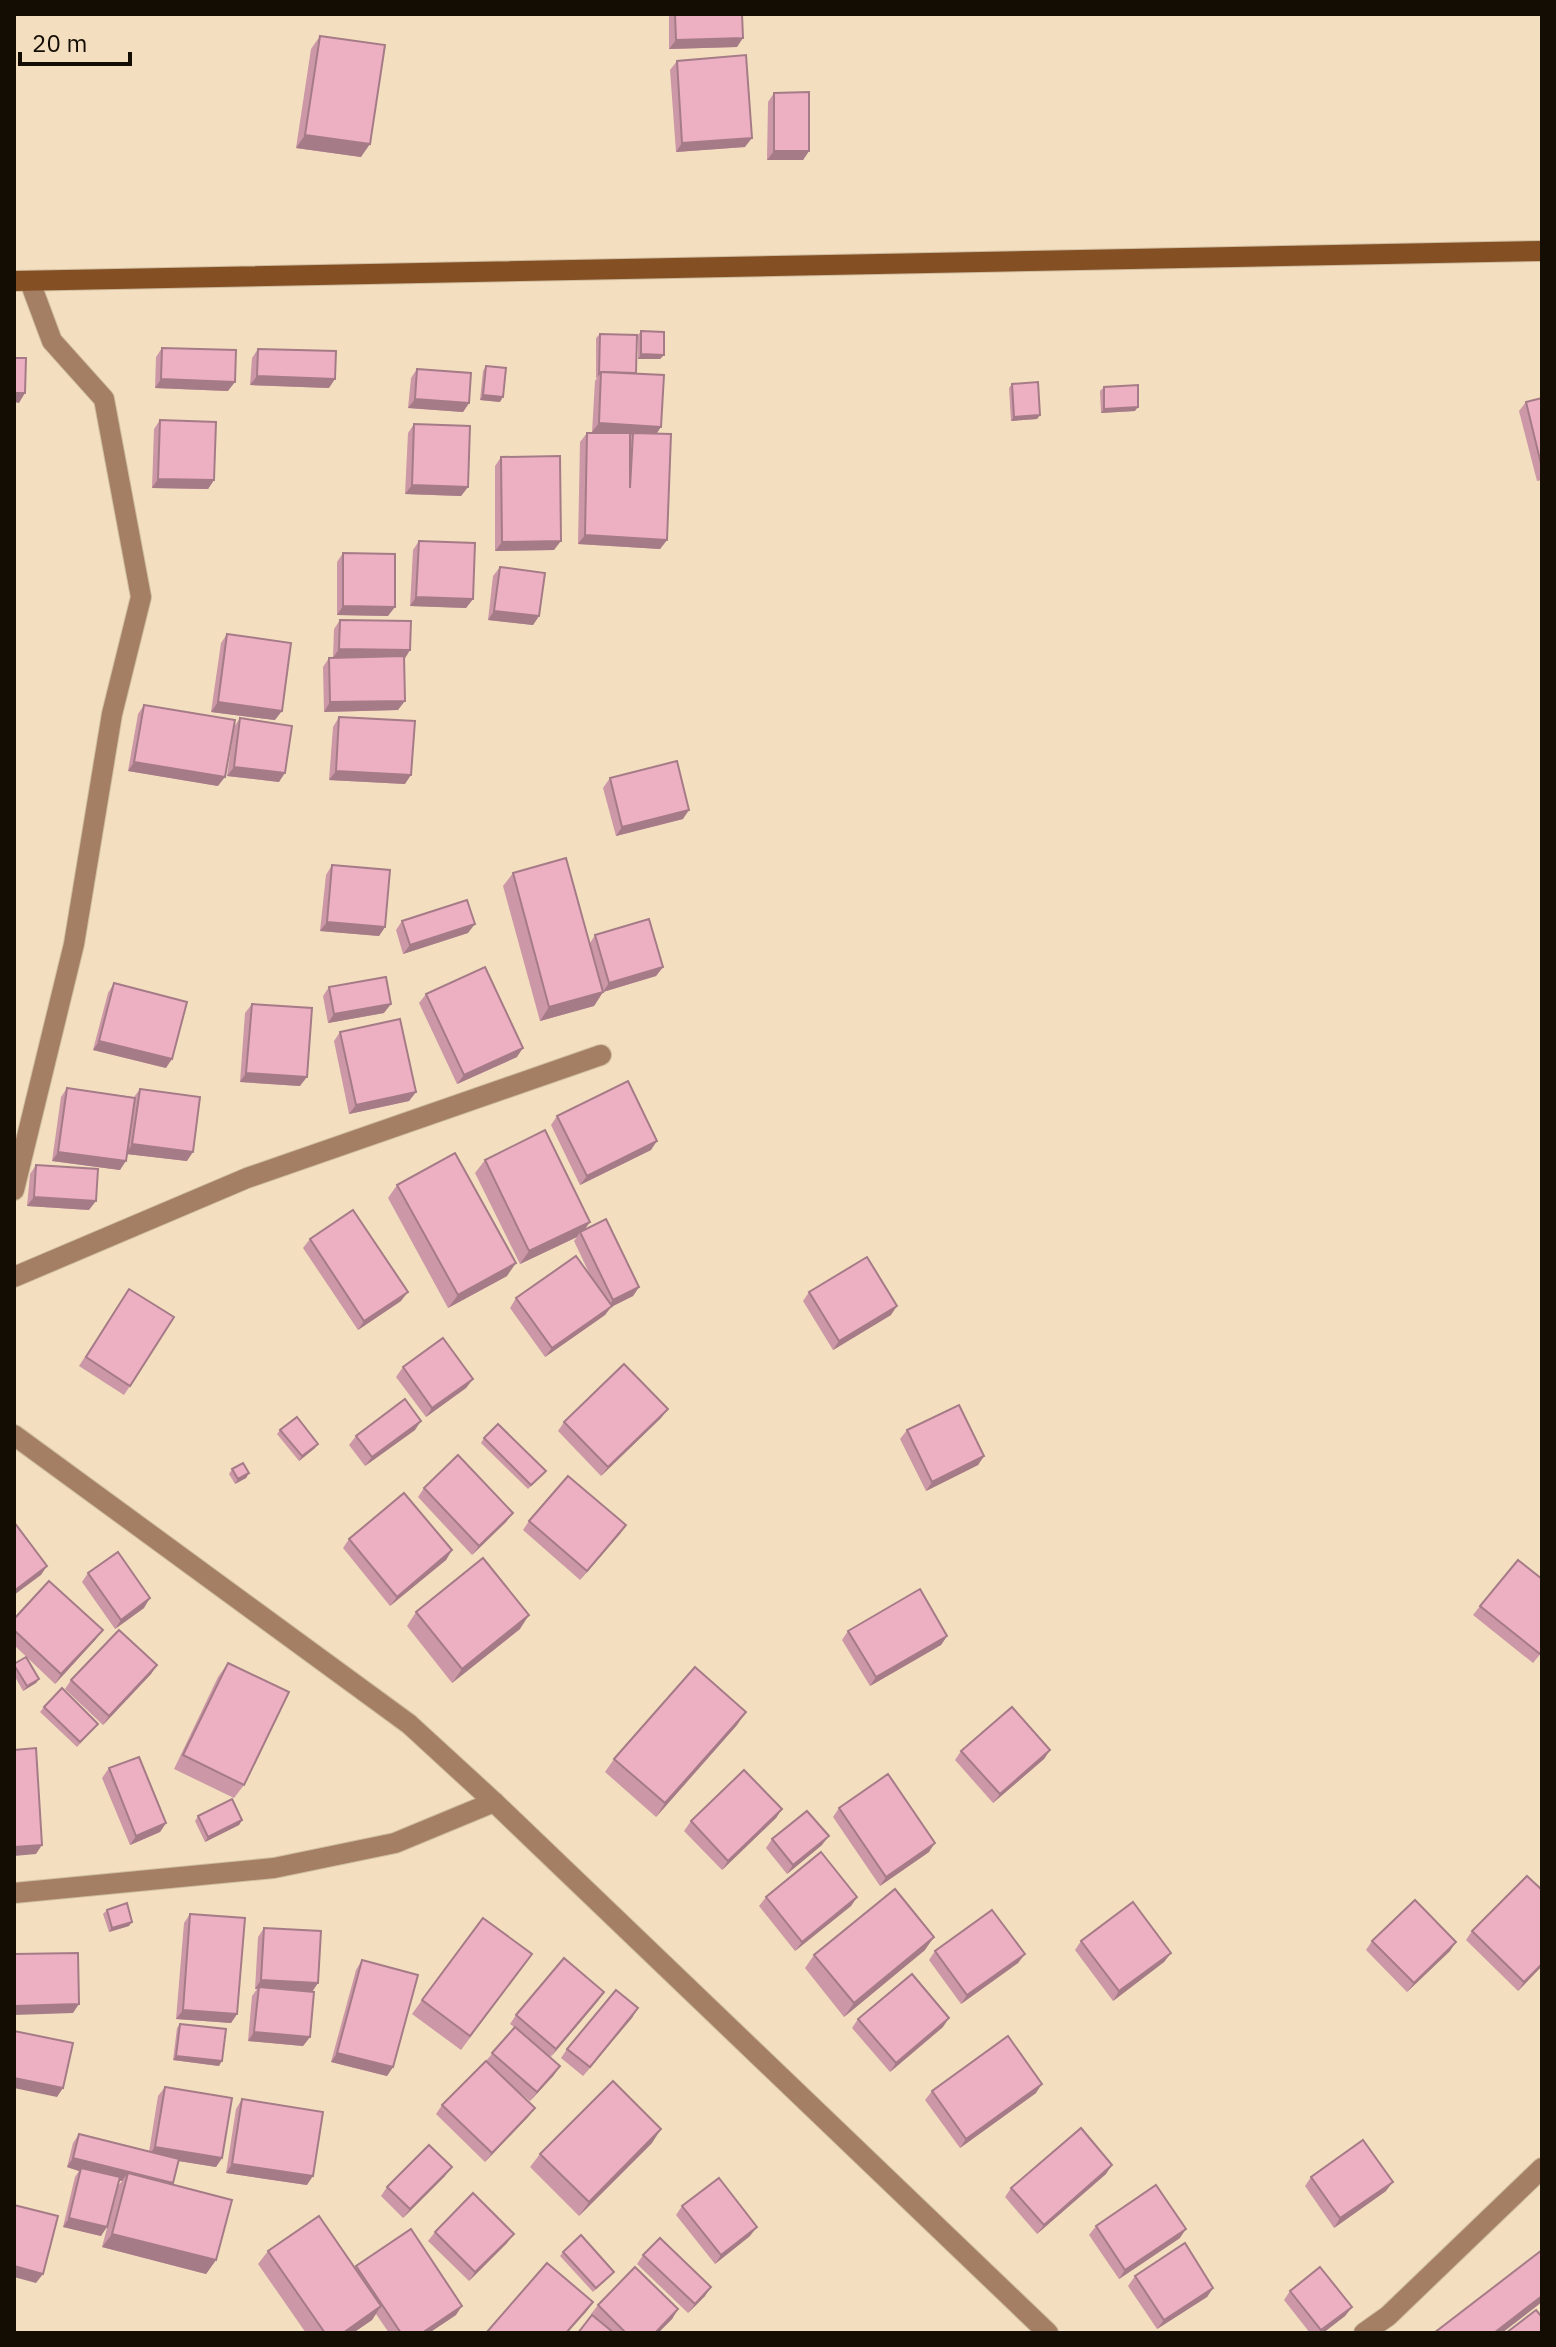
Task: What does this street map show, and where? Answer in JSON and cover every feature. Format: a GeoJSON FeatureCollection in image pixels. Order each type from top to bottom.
{"type":"FeatureCollection","features":[{"type":"Feature","properties":{"kind":"main road"},"geometry":{"type":"LineString","coordinates":[[22,281],[1542,251]]}},
{"type":"Feature","properties":{"kind":"street"},"geometry":{"type":"LineString","coordinates":[[14,1190],[74,944],[112,714],[141,597],[104,399],[52,341],[22,281]]}},
{"type":"Feature","properties":{"kind":"street"},"geometry":{"type":"LineString","coordinates":[[14,1277],[247,1178],[601,1055]]}},
{"type":"Feature","properties":{"kind":"street"},"geometry":{"type":"LineString","coordinates":[[14,1435],[409,1724],[1048,2333]]}},
{"type":"Feature","properties":{"kind":"street"},"geometry":{"type":"LineString","coordinates":[[14,1893],[274,1868],[395,1843],[494,1802]]}},
{"type":"Feature","properties":{"kind":"street"},"geometry":{"type":"LineString","coordinates":[[1364,2333],[1388,2316],[1542,2168]]}},
{"type":"Feature","properties":{"kind":"building"},"geometry":{"type":"Polygon","coordinates":[[[675,14],[742,14],[743,38],[676,40],[675,14]]]}},
{"type":"Feature","properties":{"kind":"building"},"geometry":{"type":"Polygon","coordinates":[[[320,36],[385,45],[370,144],[305,135],[320,36]]]}},
{"type":"Feature","properties":{"kind":"building"},"geometry":{"type":"Polygon","coordinates":[[[746,55],[752,138],[682,143],[677,61],[746,55]]]}},
{"type":"Feature","properties":{"kind":"building"},"geometry":{"type":"Polygon","coordinates":[[[809,92],[809,151],[774,151],[774,93],[809,92]]]}},
{"type":"Feature","properties":{"kind":"building"},"geometry":{"type":"Polygon","coordinates":[[[641,331],[664,332],[664,355],[641,354],[641,331]]]}},
{"type":"Feature","properties":{"kind":"building"},"geometry":{"type":"Polygon","coordinates":[[[600,334],[637,335],[636,373],[599,374],[600,334]]]}},
{"type":"Feature","properties":{"kind":"building"},"geometry":{"type":"Polygon","coordinates":[[[162,348],[236,350],[235,382],[161,379],[162,348]]]}},
{"type":"Feature","properties":{"kind":"building"},"geometry":{"type":"Polygon","coordinates":[[[258,349],[336,351],[335,379],[257,376],[258,349]]]}},
{"type":"Feature","properties":{"kind":"building"},"geometry":{"type":"Polygon","coordinates":[[[14,358],[26,358],[25,393],[14,393],[14,358]]]}},
{"type":"Feature","properties":{"kind":"building"},"geometry":{"type":"Polygon","coordinates":[[[486,366],[506,368],[503,397],[483,395],[486,366]]]}},
{"type":"Feature","properties":{"kind":"building"},"geometry":{"type":"Polygon","coordinates":[[[417,369],[471,373],[469,403],[415,399],[417,369]]]}},
{"type":"Feature","properties":{"kind":"building"},"geometry":{"type":"Polygon","coordinates":[[[601,372],[664,375],[661,427],[599,423],[601,372]]]}},
{"type":"Feature","properties":{"kind":"building"},"geometry":{"type":"Polygon","coordinates":[[[1038,382],[1040,415],[1014,417],[1012,384],[1038,382]]]}},
{"type":"Feature","properties":{"kind":"building"},"geometry":{"type":"Polygon","coordinates":[[[1138,385],[1138,407],[1104,409],[1104,387],[1138,385]]]}},
{"type":"Feature","properties":{"kind":"building"},"geometry":{"type":"Polygon","coordinates":[[[1542,398],[1542,468],[1526,402],[1542,398]]]}},
{"type":"Feature","properties":{"kind":"building"},"geometry":{"type":"Polygon","coordinates":[[[160,420],[216,422],[214,480],[158,479],[160,420]]]}},
{"type":"Feature","properties":{"kind":"building"},"geometry":{"type":"Polygon","coordinates":[[[414,424],[470,426],[468,487],[412,485],[414,424]]]}},
{"type":"Feature","properties":{"kind":"building"},"geometry":{"type":"Polygon","coordinates":[[[587,433],[630,433],[630,488],[633,433],[671,434],[667,540],[585,535],[587,433]]]}},
{"type":"Feature","properties":{"kind":"building"},"geometry":{"type":"Polygon","coordinates":[[[560,456],[561,541],[502,542],[501,457],[560,456]]]}},
{"type":"Feature","properties":{"kind":"building"},"geometry":{"type":"Polygon","coordinates":[[[419,541],[475,543],[473,599],[416,597],[419,541]]]}},
{"type":"Feature","properties":{"kind":"building"},"geometry":{"type":"Polygon","coordinates":[[[343,553],[395,554],[395,607],[343,606],[343,553]]]}},
{"type":"Feature","properties":{"kind":"building"},"geometry":{"type":"Polygon","coordinates":[[[500,567],[545,573],[539,616],[494,611],[500,567]]]}},
{"type":"Feature","properties":{"kind":"building"},"geometry":{"type":"Polygon","coordinates":[[[340,620],[411,621],[410,650],[339,649],[340,620]]]}},
{"type":"Feature","properties":{"kind":"building"},"geometry":{"type":"Polygon","coordinates":[[[227,634],[291,643],[282,711],[218,702],[227,634]]]}},
{"type":"Feature","properties":{"kind":"building"},"geometry":{"type":"Polygon","coordinates":[[[404,656],[405,701],[330,702],[329,658],[404,656]]]}},
{"type":"Feature","properties":{"kind":"building"},"geometry":{"type":"Polygon","coordinates":[[[144,705],[235,720],[225,777],[134,762],[144,705]]]}},
{"type":"Feature","properties":{"kind":"building"},"geometry":{"type":"Polygon","coordinates":[[[339,717],[415,721],[411,775],[336,771],[339,717]]]}},
{"type":"Feature","properties":{"kind":"building"},"geometry":{"type":"Polygon","coordinates":[[[240,718],[292,726],[285,773],[234,767],[240,718]]]}},
{"type":"Feature","properties":{"kind":"building"},"geometry":{"type":"Polygon","coordinates":[[[677,761],[689,810],[622,827],[610,778],[677,761]]]}},
{"type":"Feature","properties":{"kind":"building"},"geometry":{"type":"Polygon","coordinates":[[[566,858],[603,992],[549,1007],[513,873],[566,858]]]}},
{"type":"Feature","properties":{"kind":"building"},"geometry":{"type":"Polygon","coordinates":[[[332,865],[390,870],[385,927],[327,922],[332,865]]]}},
{"type":"Feature","properties":{"kind":"building"},"geometry":{"type":"Polygon","coordinates":[[[467,900],[475,924],[410,945],[402,921],[467,900]]]}},
{"type":"Feature","properties":{"kind":"building"},"geometry":{"type":"Polygon","coordinates":[[[649,919],[663,967],[609,983],[595,935],[649,919]]]}},
{"type":"Feature","properties":{"kind":"building"},"geometry":{"type":"Polygon","coordinates":[[[485,967],[523,1048],[464,1075],[426,994],[485,967]]]}},
{"type":"Feature","properties":{"kind":"building"},"geometry":{"type":"Polygon","coordinates":[[[386,977],[391,1004],[334,1014],[329,987],[386,977]]]}},
{"type":"Feature","properties":{"kind":"building"},"geometry":{"type":"Polygon","coordinates":[[[114,983],[187,1002],[172,1059],[99,1041],[114,983]]]}},
{"type":"Feature","properties":{"kind":"building"},"geometry":{"type":"Polygon","coordinates":[[[252,1004],[312,1008],[307,1077],[246,1073],[252,1004]]]}},
{"type":"Feature","properties":{"kind":"building"},"geometry":{"type":"Polygon","coordinates":[[[400,1019],[416,1092],[356,1105],[340,1032],[400,1019]]]}},
{"type":"Feature","properties":{"kind":"building"},"geometry":{"type":"Polygon","coordinates":[[[628,1081],[657,1141],[587,1176],[557,1116],[628,1081]]]}},
{"type":"Feature","properties":{"kind":"building"},"geometry":{"type":"Polygon","coordinates":[[[67,1088],[135,1098],[126,1161],[58,1152],[67,1088]]]}},
{"type":"Feature","properties":{"kind":"building"},"geometry":{"type":"Polygon","coordinates":[[[140,1089],[200,1097],[193,1152],[132,1144],[140,1089]]]}},
{"type":"Feature","properties":{"kind":"building"},"geometry":{"type":"Polygon","coordinates":[[[545,1130],[590,1222],[529,1251],[485,1160],[545,1130]]]}},
{"type":"Feature","properties":{"kind":"building"},"geometry":{"type":"Polygon","coordinates":[[[455,1153],[516,1263],[458,1295],[397,1185],[455,1153]]]}},
{"type":"Feature","properties":{"kind":"building"},"geometry":{"type":"Polygon","coordinates":[[[36,1165],[98,1169],[96,1201],[34,1197],[36,1165]]]}},
{"type":"Feature","properties":{"kind":"building"},"geometry":{"type":"Polygon","coordinates":[[[353,1210],[408,1292],[364,1321],[310,1239],[353,1210]]]}},
{"type":"Feature","properties":{"kind":"building"},"geometry":{"type":"Polygon","coordinates":[[[606,1219],[639,1287],[613,1300],[580,1232],[606,1219]]]}},
{"type":"Feature","properties":{"kind":"building"},"geometry":{"type":"Polygon","coordinates":[[[576,1256],[612,1306],[552,1348],[516,1298],[576,1256]]]}},
{"type":"Feature","properties":{"kind":"building"},"geometry":{"type":"Polygon","coordinates":[[[867,1257],[897,1306],[839,1341],[809,1292],[867,1257]]]}},
{"type":"Feature","properties":{"kind":"building"},"geometry":{"type":"Polygon","coordinates":[[[129,1289],[174,1317],[130,1386],[86,1357],[129,1289]]]}},
{"type":"Feature","properties":{"kind":"building"},"geometry":{"type":"Polygon","coordinates":[[[443,1338],[473,1379],[432,1408],[403,1367],[443,1338]]]}},
{"type":"Feature","properties":{"kind":"building"},"geometry":{"type":"Polygon","coordinates":[[[624,1364],[668,1409],[608,1467],[564,1422],[624,1364]]]}},
{"type":"Feature","properties":{"kind":"building"},"geometry":{"type":"Polygon","coordinates":[[[405,1399],[421,1421],[372,1457],[356,1436],[405,1399]]]}},
{"type":"Feature","properties":{"kind":"building"},"geometry":{"type":"Polygon","coordinates":[[[959,1405],[984,1456],[932,1482],[907,1430],[959,1405]]]}},
{"type":"Feature","properties":{"kind":"building"},"geometry":{"type":"Polygon","coordinates":[[[297,1417],[318,1444],[302,1456],[280,1430],[297,1417]]]}},
{"type":"Feature","properties":{"kind":"building"},"geometry":{"type":"Polygon","coordinates":[[[498,1424],[546,1471],[531,1485],[484,1438],[498,1424]]]}},
{"type":"Feature","properties":{"kind":"building"},"geometry":{"type":"Polygon","coordinates":[[[458,1455],[513,1513],[479,1546],[424,1488],[458,1455]]]}},
{"type":"Feature","properties":{"kind":"building"},"geometry":{"type":"Polygon","coordinates":[[[243,1463],[249,1473],[238,1479],[232,1469],[243,1463]]]}},
{"type":"Feature","properties":{"kind":"building"},"geometry":{"type":"Polygon","coordinates":[[[568,1476],[626,1525],[587,1571],[529,1521],[568,1476]]]}},
{"type":"Feature","properties":{"kind":"building"},"geometry":{"type":"Polygon","coordinates":[[[404,1493],[452,1550],[397,1597],[349,1539],[404,1493]]]}},
{"type":"Feature","properties":{"kind":"building"},"geometry":{"type":"Polygon","coordinates":[[[14,1522],[47,1566],[14,1591],[14,1522]]]}},
{"type":"Feature","properties":{"kind":"building"},"geometry":{"type":"Polygon","coordinates":[[[118,1552],[150,1598],[121,1620],[88,1573],[118,1552]]]}},
{"type":"Feature","properties":{"kind":"building"},"geometry":{"type":"Polygon","coordinates":[[[483,1558],[529,1615],[462,1669],[416,1612],[483,1558]]]}},
{"type":"Feature","properties":{"kind":"building"},"geometry":{"type":"Polygon","coordinates":[[[1518,1560],[1542,1579],[1540,1654],[1480,1606],[1518,1560]]]}},
{"type":"Feature","properties":{"kind":"building"},"geometry":{"type":"Polygon","coordinates":[[[49,1581],[103,1630],[61,1674],[14,1630],[14,1619],[49,1581]]]}},
{"type":"Feature","properties":{"kind":"building"},"geometry":{"type":"Polygon","coordinates":[[[920,1589],[947,1636],[876,1677],[848,1631],[920,1589]]]}},
{"type":"Feature","properties":{"kind":"building"},"geometry":{"type":"Polygon","coordinates":[[[119,1630],[157,1665],[109,1716],[71,1680],[119,1630]]]}},
{"type":"Feature","properties":{"kind":"building"},"geometry":{"type":"Polygon","coordinates":[[[26,1657],[39,1679],[27,1686],[14,1665],[26,1657]]]}},
{"type":"Feature","properties":{"kind":"building"},"geometry":{"type":"Polygon","coordinates":[[[228,1663],[289,1692],[244,1785],[183,1755],[228,1663]]]}},
{"type":"Feature","properties":{"kind":"building"},"geometry":{"type":"Polygon","coordinates":[[[695,1667],[746,1712],[665,1803],[614,1759],[695,1667]]]}},
{"type":"Feature","properties":{"kind":"building"},"geometry":{"type":"Polygon","coordinates":[[[62,1688],[98,1724],[80,1742],[44,1707],[62,1688]]]}},
{"type":"Feature","properties":{"kind":"building"},"geometry":{"type":"Polygon","coordinates":[[[1012,1707],[1050,1750],[1000,1794],[961,1751],[1012,1707]]]}},
{"type":"Feature","properties":{"kind":"building"},"geometry":{"type":"Polygon","coordinates":[[[36,1748],[42,1845],[14,1847],[14,1750],[36,1748]]]}},
{"type":"Feature","properties":{"kind":"building"},"geometry":{"type":"Polygon","coordinates":[[[139,1757],[166,1823],[136,1836],[109,1768],[139,1757]]]}},
{"type":"Feature","properties":{"kind":"building"},"geometry":{"type":"Polygon","coordinates":[[[744,1770],[782,1809],[728,1861],[691,1821],[744,1770]]]}},
{"type":"Feature","properties":{"kind":"building"},"geometry":{"type":"Polygon","coordinates":[[[888,1774],[935,1843],[886,1877],[839,1808],[888,1774]]]}},
{"type":"Feature","properties":{"kind":"building"},"geometry":{"type":"Polygon","coordinates":[[[232,1799],[242,1820],[208,1837],[198,1816],[232,1799]]]}},
{"type":"Feature","properties":{"kind":"building"},"geometry":{"type":"Polygon","coordinates":[[[807,1811],[829,1836],[793,1865],[772,1839],[807,1811]]]}},
{"type":"Feature","properties":{"kind":"building"},"geometry":{"type":"Polygon","coordinates":[[[821,1852],[857,1897],[802,1942],[766,1897],[821,1852]]]}},
{"type":"Feature","properties":{"kind":"building"},"geometry":{"type":"Polygon","coordinates":[[[1527,1876],[1542,1890],[1542,1964],[1524,1982],[1472,1931],[1527,1876]]]}},
{"type":"Feature","properties":{"kind":"building"},"geometry":{"type":"Polygon","coordinates":[[[895,1889],[934,1937],[854,2003],[814,1955],[895,1889]]]}},
{"type":"Feature","properties":{"kind":"building"},"geometry":{"type":"Polygon","coordinates":[[[1415,1900],[1456,1942],[1414,1983],[1372,1941],[1415,1900]]]}},
{"type":"Feature","properties":{"kind":"building"},"geometry":{"type":"Polygon","coordinates":[[[1133,1902],[1171,1953],[1119,1991],[1081,1941],[1133,1902]]]}},
{"type":"Feature","properties":{"kind":"building"},"geometry":{"type":"Polygon","coordinates":[[[127,1903],[132,1922],[112,1928],[107,1910],[127,1903]]]}},
{"type":"Feature","properties":{"kind":"building"},"geometry":{"type":"Polygon","coordinates":[[[992,1910],[1025,1954],[967,1995],[935,1951],[992,1910]]]}},
{"type":"Feature","properties":{"kind":"building"},"geometry":{"type":"Polygon","coordinates":[[[190,1914],[245,1918],[237,2014],[183,2010],[190,1914]]]}},
{"type":"Feature","properties":{"kind":"building"},"geometry":{"type":"Polygon","coordinates":[[[483,1918],[532,1954],[470,2036],[422,2000],[483,1918]]]}},
{"type":"Feature","properties":{"kind":"building"},"geometry":{"type":"Polygon","coordinates":[[[264,1928],[321,1931],[318,1983],[261,1980],[264,1928]]]}},
{"type":"Feature","properties":{"kind":"building"},"geometry":{"type":"Polygon","coordinates":[[[78,1953],[79,2004],[14,2006],[14,1954],[78,1953]]]}},
{"type":"Feature","properties":{"kind":"building"},"geometry":{"type":"Polygon","coordinates":[[[564,1958],[604,1992],[556,2049],[516,2015],[564,1958]]]}},
{"type":"Feature","properties":{"kind":"building"},"geometry":{"type":"Polygon","coordinates":[[[362,1960],[418,1975],[393,2067],[337,2053],[362,1960]]]}},
{"type":"Feature","properties":{"kind":"building"},"geometry":{"type":"Polygon","coordinates":[[[912,1974],[949,2018],[896,2063],[858,2019],[912,1974]]]}},
{"type":"Feature","properties":{"kind":"building"},"geometry":{"type":"Polygon","coordinates":[[[259,1987],[314,1992],[310,2037],[254,2032],[259,1987]]]}},
{"type":"Feature","properties":{"kind":"building"},"geometry":{"type":"Polygon","coordinates":[[[616,1990],[638,2008],[590,2067],[567,2049],[616,1990]]]}},
{"type":"Feature","properties":{"kind":"building"},"geometry":{"type":"Polygon","coordinates":[[[180,2024],[226,2029],[222,2061],[176,2056],[180,2024]]]}},
{"type":"Feature","properties":{"kind":"building"},"geometry":{"type":"Polygon","coordinates":[[[515,2027],[560,2066],[537,2092],[492,2053],[515,2027]]]}},
{"type":"Feature","properties":{"kind":"building"},"geometry":{"type":"Polygon","coordinates":[[[14,2031],[73,2043],[63,2088],[14,2078],[14,2031]]]}},
{"type":"Feature","properties":{"kind":"building"},"geometry":{"type":"Polygon","coordinates":[[[1008,2036],[1042,2084],[966,2139],[932,2091],[1008,2036]]]}},
{"type":"Feature","properties":{"kind":"building"},"geometry":{"type":"Polygon","coordinates":[[[486,2061],[535,2108],[492,2153],[442,2105],[486,2061]]]}},
{"type":"Feature","properties":{"kind":"building"},"geometry":{"type":"Polygon","coordinates":[[[613,2081],[661,2129],[589,2202],[540,2154],[613,2081]]]}},
{"type":"Feature","properties":{"kind":"building"},"geometry":{"type":"Polygon","coordinates":[[[165,2087],[232,2098],[222,2158],[155,2147],[165,2087]]]}},
{"type":"Feature","properties":{"kind":"building"},"geometry":{"type":"Polygon","coordinates":[[[242,2099],[323,2112],[313,2176],[232,2164],[242,2099]]]}},
{"type":"Feature","properties":{"kind":"building"},"geometry":{"type":"Polygon","coordinates":[[[1081,2128],[1112,2165],[1044,2225],[1011,2188],[1081,2128]]]}},
{"type":"Feature","properties":{"kind":"building"},"geometry":{"type":"Polygon","coordinates":[[[79,2134],[179,2159],[173,2183],[73,2158],[79,2134]]]}},
{"type":"Feature","properties":{"kind":"building"},"geometry":{"type":"Polygon","coordinates":[[[1363,2140],[1393,2182],[1340,2218],[1311,2177],[1363,2140]]]}},
{"type":"Feature","properties":{"kind":"building"},"geometry":{"type":"Polygon","coordinates":[[[429,2145],[452,2167],[410,2209],[387,2187],[429,2145]]]}},
{"type":"Feature","properties":{"kind":"building"},"geometry":{"type":"Polygon","coordinates":[[[81,2168],[120,2177],[107,2227],[69,2218],[81,2168]]]}},
{"type":"Feature","properties":{"kind":"building"},"geometry":{"type":"Polygon","coordinates":[[[128,2173],[232,2200],[216,2260],[112,2234],[128,2173]]]}},
{"type":"Feature","properties":{"kind":"building"},"geometry":{"type":"Polygon","coordinates":[[[719,2178],[757,2227],[721,2255],[682,2206],[719,2178]]]}},
{"type":"Feature","properties":{"kind":"building"},"geometry":{"type":"Polygon","coordinates":[[[1156,2185],[1186,2229],[1125,2270],[1096,2226],[1156,2185]]]}},
{"type":"Feature","properties":{"kind":"building"},"geometry":{"type":"Polygon","coordinates":[[[473,2193],[514,2234],[475,2272],[435,2232],[473,2193]]]}},
{"type":"Feature","properties":{"kind":"building"},"geometry":{"type":"Polygon","coordinates":[[[14,2205],[58,2216],[43,2274],[14,2266],[14,2205]]]}},
{"type":"Feature","properties":{"kind":"building"},"geometry":{"type":"Polygon","coordinates":[[[319,2216],[381,2306],[343,2333],[325,2333],[268,2251],[319,2216]]]}},
{"type":"Feature","properties":{"kind":"building"},"geometry":{"type":"Polygon","coordinates":[[[411,2229],[462,2306],[422,2333],[401,2333],[356,2266],[411,2229]]]}},
{"type":"Feature","properties":{"kind":"building"},"geometry":{"type":"Polygon","coordinates":[[[581,2235],[614,2272],[596,2288],[563,2252],[581,2235]]]}},
{"type":"Feature","properties":{"kind":"building"},"geometry":{"type":"Polygon","coordinates":[[[660,2238],[711,2287],[695,2304],[643,2255],[660,2238]]]}},
{"type":"Feature","properties":{"kind":"building"},"geometry":{"type":"Polygon","coordinates":[[[1185,2243],[1213,2288],[1164,2320],[1135,2276],[1185,2243]]]}},
{"type":"Feature","properties":{"kind":"building"},"geometry":{"type":"Polygon","coordinates":[[[1542,2250],[1542,2296],[1494,2333],[1434,2333],[1542,2250]]]}},
{"type":"Feature","properties":{"kind":"building"},"geometry":{"type":"Polygon","coordinates":[[[547,2263],[593,2302],[566,2333],[486,2333],[547,2263]]]}},
{"type":"Feature","properties":{"kind":"building"},"geometry":{"type":"Polygon","coordinates":[[[635,2267],[678,2309],[655,2333],[626,2333],[598,2305],[635,2267]]]}},
{"type":"Feature","properties":{"kind":"building"},"geometry":{"type":"Polygon","coordinates":[[[1320,2267],[1352,2307],[1321,2330],[1290,2291],[1320,2267]]]}},
{"type":"Feature","properties":{"kind":"building"},"geometry":{"type":"Polygon","coordinates":[[[1536,2310],[1542,2317],[1542,2333],[1506,2333],[1536,2310]]]}},
{"type":"Feature","properties":{"kind":"building"},"geometry":{"type":"Polygon","coordinates":[[[592,2315],[614,2333],[578,2333],[592,2315]]]}}]}
